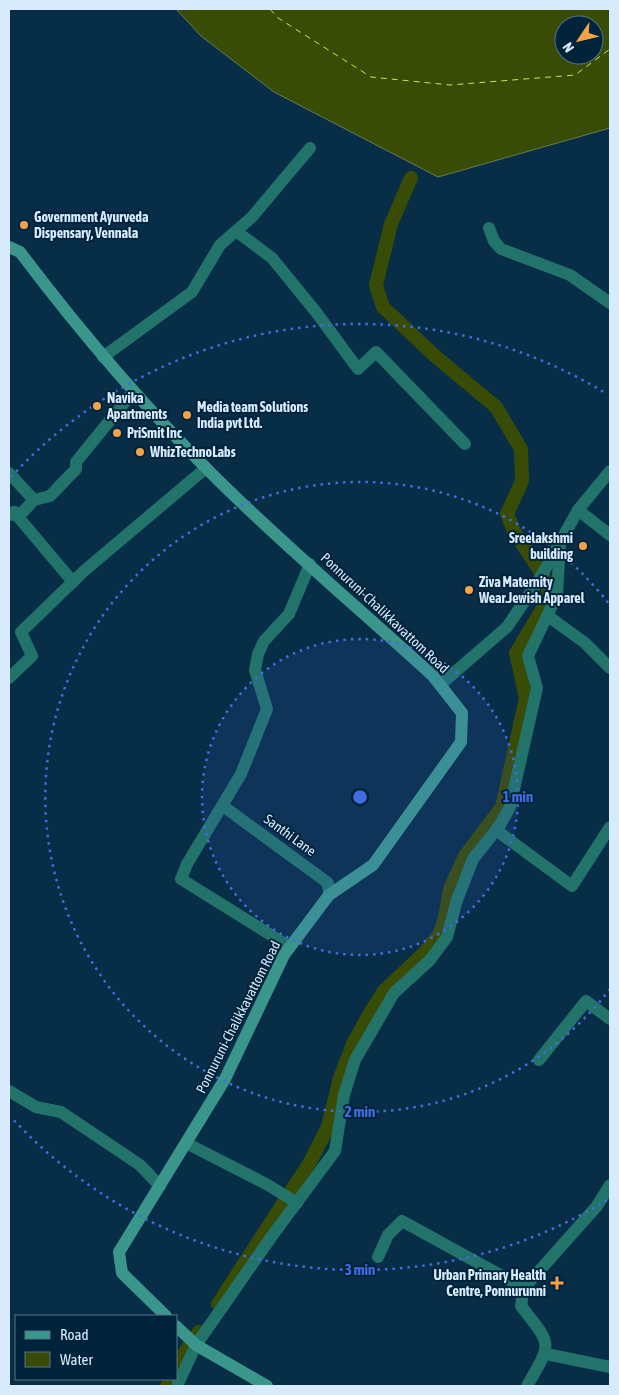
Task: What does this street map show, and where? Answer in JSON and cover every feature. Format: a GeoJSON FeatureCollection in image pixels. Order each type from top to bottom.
{"type":"FeatureCollection","features":[{"type":"Feature","properties":{"kind":"street"},"geometry":{"type":"LineString","coordinates":[[103,357],[192,292],[220,245],[252,217],[310,148]]}},
{"type":"Feature","properties":{"kind":"street"},"geometry":{"type":"LineString","coordinates":[[489,228],[494,241],[501,249],[570,275],[610,303]]}},
{"type":"Feature","properties":{"kind":"street"},"geometry":{"type":"LineString","coordinates":[[236,231],[272,258],[358,368],[376,352],[465,444]]}},
{"type":"Feature","properties":{"kind":"street","name":"Ponnuruni-Chalikkavattom Road"},"geometry":{"type":"LineString","coordinates":[[9,247],[20,252],[68,315],[133,392],[206,468],[433,676],[462,713],[461,742],[374,865],[329,895],[284,955],[225,1079],[119,1252],[122,1273],[165,1315]]}},
{"type":"Feature","properties":{"kind":"street"},"geometry":{"type":"LineString","coordinates":[[11,514],[21,514],[34,500],[50,496],[76,469],[76,462],[133,392]]}},
{"type":"Feature","properties":{"kind":"street"},"geometry":{"type":"LineString","coordinates":[[9,678],[32,656],[21,632],[73,582],[206,468]]}},
{"type":"Feature","properties":{"kind":"street"},"geometry":{"type":"LineString","coordinates":[[440,685],[508,627],[539,580],[578,510],[610,472]]}},
{"type":"Feature","properties":{"kind":"street"},"geometry":{"type":"LineString","coordinates":[[9,473],[34,500]]}},
{"type":"Feature","properties":{"kind":"street"},"geometry":{"type":"LineString","coordinates":[[578,510],[610,534]]}},
{"type":"Feature","properties":{"kind":"street"},"geometry":{"type":"LineString","coordinates":[[11,514],[73,582]]}},
{"type":"Feature","properties":{"kind":"street"},"geometry":{"type":"LineString","coordinates":[[178,1386],[196,1345],[335,1151],[344,1095],[356,1060],[394,993],[430,960],[447,937],[457,900],[474,859],[496,830],[510,807],[537,688],[528,656],[557,595],[560,542]]}},
{"type":"Feature","properties":{"kind":"street"},"geometry":{"type":"LineString","coordinates":[[290,947],[181,880],[186,864],[241,774],[267,708],[255,670],[258,654],[264,641],[289,614],[310,564]]}},
{"type":"Feature","properties":{"kind":"street"},"geometry":{"type":"LineString","coordinates":[[548,616],[585,643],[610,668]]}},
{"type":"Feature","properties":{"kind":"street","name":"Santhi Lane"},"geometry":{"type":"LineString","coordinates":[[223,806],[328,883],[329,895]]}},
{"type":"Feature","properties":{"kind":"street"},"geometry":{"type":"LineString","coordinates":[[496,830],[572,886],[610,827]]}},
{"type":"Feature","properties":{"kind":"street"},"geometry":{"type":"LineString","coordinates":[[539,1060],[586,1001],[610,1019]]}},
{"type":"Feature","properties":{"kind":"street"},"geometry":{"type":"LineString","coordinates":[[9,1092],[36,1107],[61,1112],[140,1164],[160,1186]]}},
{"type":"Feature","properties":{"kind":"street"},"geometry":{"type":"LineString","coordinates":[[186,1143],[268,1185],[297,1203]]}},
{"type":"Feature","properties":{"kind":"street"},"geometry":{"type":"LineString","coordinates":[[527,1386],[546,1354],[546,1338],[521,1306],[524,1288],[597,1206],[610,1185]]}},
{"type":"Feature","properties":{"kind":"street"},"geometry":{"type":"LineString","coordinates":[[378,1257],[388,1236],[402,1221],[524,1288]]}},
{"type":"Feature","properties":{"kind":"street"},"geometry":{"type":"LineString","coordinates":[[178,1328],[196,1345],[267,1386]]}},
{"type":"Feature","properties":{"kind":"street"},"geometry":{"type":"LineString","coordinates":[[546,1354],[610,1367]]}},
{"type":"Feature","properties":{"kind":"water"},"geometry":{"type":"Polygon","coordinates":[[[176,9],[610,9],[610,128],[438,177],[274,92],[201,36],[176,9]]]}},
{"type":"Feature","properties":{"kind":"waterway"},"geometry":{"type":"LineString","coordinates":[[218,1304],[310,1162],[328,1127],[340,1078],[353,1044],[370,1013],[384,991],[424,953],[439,935],[445,918],[450,889],[465,856],[502,807],[526,698],[516,653],[549,598],[547,582],[514,531],[507,514],[522,481],[521,449],[496,407],[435,356],[383,307],[376,285],[391,224],[411,178]]}},
{"type":"Feature","properties":{"kind":"waterway"},"geometry":{"type":"LineString","coordinates":[[178,1362],[199,1332]]}},
{"type":"Feature","properties":{"kind":"waterway"},"geometry":{"type":"LineString","coordinates":[[167,1386],[170,1380]]}},
{"type":"Feature","properties":{"kind":"ferry route"},"geometry":{"type":"LineString","coordinates":[[270,9],[278,18],[371,77],[450,85],[575,75],[610,49]]}},
{"type":"Feature","properties":{"kind":"place","name":"Government Ayurveda Dispensary, Vennala"},"geometry":{"type":"Point","coordinates":[24,225]}},
{"type":"Feature","properties":{"kind":"place","name":"Navika Apartments"},"geometry":{"type":"Point","coordinates":[97,406]}},
{"type":"Feature","properties":{"kind":"place","name":"Media team Solutions India pvt Ltd."},"geometry":{"type":"Point","coordinates":[187,415]}},
{"type":"Feature","properties":{"kind":"place","name":"PriSmit Inc"},"geometry":{"type":"Point","coordinates":[117,433]}},
{"type":"Feature","properties":{"kind":"place","name":"WhizTechnoLabs"},"geometry":{"type":"Point","coordinates":[140,452]}},
{"type":"Feature","properties":{"kind":"place","name":"Sreelakshmi building"},"geometry":{"type":"Point","coordinates":[583,546]}},
{"type":"Feature","properties":{"kind":"place","name":"Ziva Maternity Wear.Jewish Apparel"},"geometry":{"type":"Point","coordinates":[469,590]}},
{"type":"Feature","properties":{"kind":"place","name":"Urban Primary Health Centre, Ponnurunni"},"geometry":{"type":"Point","coordinates":[557,1283]}}]}
